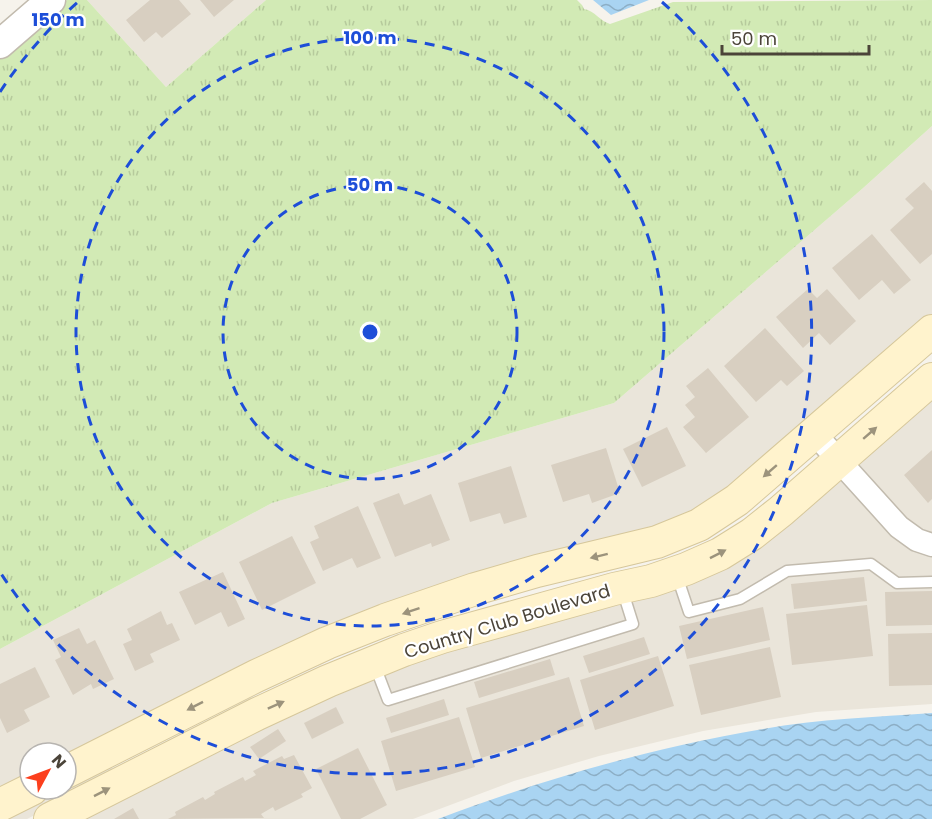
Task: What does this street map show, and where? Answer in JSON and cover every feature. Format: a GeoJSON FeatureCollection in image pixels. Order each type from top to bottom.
{"type":"FeatureCollection","features":[{"type":"Feature","properties":{"kind":"main road","name":"Country Club Boulevard"},"geometry":{"type":"LineString","coordinates":[[78,766],[255,676],[385,620],[475,589],[657,542],[679,534],[719,513],[737,500],[932,331]]}},
{"type":"Feature","properties":{"kind":"main road","name":"Country Club Boulevard"},"geometry":{"type":"LineString","coordinates":[[50,819],[257,714],[311,689],[442,636],[651,581],[720,554],[752,534],[781,511],[932,379]]}},
{"type":"Feature","properties":{"kind":"main road"},"geometry":{"type":"LineString","coordinates":[[298,657],[311,689]]}},
{"type":"Feature","properties":{"kind":"main road"},"geometry":{"type":"LineString","coordinates":[[114,747],[130,778]]}},
{"type":"Feature","properties":{"kind":"main road"},"geometry":{"type":"LineString","coordinates":[[0,805],[18,796]]}},
{"type":"Feature","properties":{"kind":"street"},"geometry":{"type":"LineString","coordinates":[[0,44],[51,0]]}},
{"type":"Feature","properties":{"kind":"street"},"geometry":{"type":"LineString","coordinates":[[814,433],[899,527],[917,540],[932,545]]}},
{"type":"Feature","properties":{"kind":"lane"},"geometry":{"type":"LineString","coordinates":[[676,573],[689,612],[740,599],[787,571],[871,564],[897,583],[932,582]]}},
{"type":"Feature","properties":{"kind":"lane"},"geometry":{"type":"LineString","coordinates":[[374,663],[388,700],[633,624],[622,587]]}},
{"type":"Feature","properties":{"kind":"shaded area"},"geometry":{"type":"Polygon","coordinates":[[[87,0],[266,0],[166,87],[87,0]]]}},
{"type":"Feature","properties":{"kind":"shaded area"},"geometry":{"type":"Polygon","coordinates":[[[932,126],[932,317],[713,504],[78,755],[78,741],[18,741],[18,784],[0,794],[0,649],[272,503],[614,403],[932,126]]]}},
{"type":"Feature","properties":{"kind":"shaded area"},"geometry":{"type":"Polygon","coordinates":[[[932,393],[932,704],[816,712],[703,731],[599,756],[514,781],[413,819],[73,819],[261,723],[407,660],[653,591],[932,393]]]}},
{"type":"Feature","properties":{"kind":"shaded area"},"geometry":{"type":"Polygon","coordinates":[[[109,762],[115,774],[78,793],[78,777],[109,762]]]}},
{"type":"Feature","properties":{"kind":"shaded area"},"geometry":{"type":"Polygon","coordinates":[[[31,801],[62,801],[27,819],[0,819],[31,801]]]}},
{"type":"Feature","properties":{"kind":"green space"},"geometry":{"type":"Polygon","coordinates":[[[67,0],[87,0],[166,87],[266,0],[577,0],[584,9],[610,24],[673,2],[932,0],[932,126],[614,403],[272,503],[0,649],[0,58],[67,0]]]}},
{"type":"Feature","properties":{"kind":"water"},"geometry":{"type":"Polygon","coordinates":[[[593,0],[649,0],[611,15],[593,0]]]}},
{"type":"Feature","properties":{"kind":"water"},"geometry":{"type":"Polygon","coordinates":[[[932,713],[932,819],[438,819],[558,778],[680,745],[805,723],[932,713]]]}},
{"type":"Feature","properties":{"kind":"building"},"geometry":{"type":"Polygon","coordinates":[[[150,0],[179,0],[191,14],[162,38],[156,32],[144,42],[126,20],[150,0]]]}},
{"type":"Feature","properties":{"kind":"building"},"geometry":{"type":"Polygon","coordinates":[[[200,0],[234,0],[214,17],[200,0]]]}},
{"type":"Feature","properties":{"kind":"building"},"geometry":{"type":"Polygon","coordinates":[[[924,182],[932,191],[932,254],[920,264],[890,230],[914,208],[905,199],[924,182]]]}},
{"type":"Feature","properties":{"kind":"building"},"geometry":{"type":"Polygon","coordinates":[[[872,234],[911,280],[894,294],[882,280],[859,300],[832,268],[872,234]]]}},
{"type":"Feature","properties":{"kind":"building"},"geometry":{"type":"Polygon","coordinates":[[[808,289],[817,298],[827,289],[856,321],[830,345],[819,333],[803,348],[776,317],[808,289]]]}},
{"type":"Feature","properties":{"kind":"building"},"geometry":{"type":"Polygon","coordinates":[[[765,328],[804,371],[787,386],[781,380],[756,402],[724,366],[765,328]]]}},
{"type":"Feature","properties":{"kind":"building"},"geometry":{"type":"Polygon","coordinates":[[[708,368],[749,417],[706,453],[683,427],[695,417],[685,405],[695,397],[686,386],[708,368]]]}},
{"type":"Feature","properties":{"kind":"building"},"geometry":{"type":"Polygon","coordinates":[[[667,427],[686,466],[642,487],[623,449],[667,427]]]}},
{"type":"Feature","properties":{"kind":"building"},"geometry":{"type":"Polygon","coordinates":[[[606,448],[620,493],[592,503],[589,494],[563,502],[551,465],[606,448]]]}},
{"type":"Feature","properties":{"kind":"building"},"geometry":{"type":"Polygon","coordinates":[[[932,450],[932,499],[928,503],[904,475],[932,450]]]}},
{"type":"Feature","properties":{"kind":"building"},"geometry":{"type":"Polygon","coordinates":[[[511,466],[527,517],[504,524],[500,513],[470,522],[458,483],[511,466]]]}},
{"type":"Feature","properties":{"kind":"building"},"geometry":{"type":"Polygon","coordinates":[[[399,493],[404,505],[431,494],[450,540],[432,547],[431,543],[395,557],[373,503],[399,493]]]}},
{"type":"Feature","properties":{"kind":"building"},"geometry":{"type":"Polygon","coordinates":[[[358,506],[381,558],[357,568],[352,558],[323,571],[310,542],[319,538],[314,526],[358,506]]]}},
{"type":"Feature","properties":{"kind":"building"},"geometry":{"type":"Polygon","coordinates":[[[292,536],[316,583],[262,610],[239,562],[292,536]]]}},
{"type":"Feature","properties":{"kind":"building"},"geometry":{"type":"Polygon","coordinates":[[[223,572],[245,619],[228,627],[221,612],[195,625],[179,592],[223,572]]]}},
{"type":"Feature","properties":{"kind":"building"},"geometry":{"type":"Polygon","coordinates":[[[864,577],[867,601],[794,609],[791,584],[864,577]]]}},
{"type":"Feature","properties":{"kind":"building"},"geometry":{"type":"Polygon","coordinates":[[[932,591],[932,625],[886,626],[885,592],[932,591]]]}},
{"type":"Feature","properties":{"kind":"building"},"geometry":{"type":"Polygon","coordinates":[[[867,605],[873,656],[792,665],[786,614],[867,605]]]}},
{"type":"Feature","properties":{"kind":"building"},"geometry":{"type":"Polygon","coordinates":[[[763,607],[770,640],[687,659],[679,626],[763,607]]]}},
{"type":"Feature","properties":{"kind":"building"},"geometry":{"type":"Polygon","coordinates":[[[161,611],[167,625],[172,623],[180,640],[150,654],[154,662],[135,671],[123,644],[132,640],[127,629],[161,611]]]}},
{"type":"Feature","properties":{"kind":"building"},"geometry":{"type":"Polygon","coordinates":[[[79,628],[87,644],[95,640],[114,679],[93,689],[91,684],[73,695],[55,660],[61,657],[53,640],[79,628]]]}},
{"type":"Feature","properties":{"kind":"building"},"geometry":{"type":"Polygon","coordinates":[[[932,633],[932,685],[889,686],[888,634],[932,633]]]}},
{"type":"Feature","properties":{"kind":"building"},"geometry":{"type":"Polygon","coordinates":[[[644,637],[650,654],[589,673],[583,656],[644,637]]]}},
{"type":"Feature","properties":{"kind":"building"},"geometry":{"type":"Polygon","coordinates":[[[770,647],[781,697],[701,715],[689,665],[770,647]]]}},
{"type":"Feature","properties":{"kind":"building"},"geometry":{"type":"Polygon","coordinates":[[[658,656],[674,706],[595,730],[580,680],[658,656]]]}},
{"type":"Feature","properties":{"kind":"building"},"geometry":{"type":"Polygon","coordinates":[[[550,659],[555,675],[479,698],[474,682],[550,659]]]}},
{"type":"Feature","properties":{"kind":"building"},"geometry":{"type":"Polygon","coordinates":[[[35,667],[50,697],[24,710],[30,721],[7,733],[0,718],[0,684],[35,667]]]}},
{"type":"Feature","properties":{"kind":"building"},"geometry":{"type":"Polygon","coordinates":[[[569,677],[584,726],[481,758],[466,708],[569,677]]]}},
{"type":"Feature","properties":{"kind":"building"},"geometry":{"type":"Polygon","coordinates":[[[444,699],[449,715],[391,733],[386,718],[444,699]]]}},
{"type":"Feature","properties":{"kind":"building"},"geometry":{"type":"Polygon","coordinates":[[[336,707],[344,723],[312,739],[304,723],[336,707]]]}},
{"type":"Feature","properties":{"kind":"building"},"geometry":{"type":"Polygon","coordinates":[[[459,717],[475,767],[396,791],[381,741],[459,717]]]}},
{"type":"Feature","properties":{"kind":"building"},"geometry":{"type":"Polygon","coordinates":[[[278,729],[286,741],[259,759],[250,747],[278,729]]]}},
{"type":"Feature","properties":{"kind":"building"},"geometry":{"type":"Polygon","coordinates":[[[358,748],[387,805],[360,819],[341,819],[316,769],[358,748]]]}},
{"type":"Feature","properties":{"kind":"building"},"geometry":{"type":"Polygon","coordinates":[[[294,755],[312,788],[301,794],[303,797],[275,811],[273,807],[261,814],[264,818],[168,819],[176,815],[175,812],[203,797],[205,800],[215,794],[214,792],[243,777],[245,781],[256,775],[253,771],[282,756],[284,759],[294,755]]]}},
{"type":"Feature","properties":{"kind":"building"},"geometry":{"type":"Polygon","coordinates":[[[133,808],[139,819],[114,819],[133,808]]]}}]}
